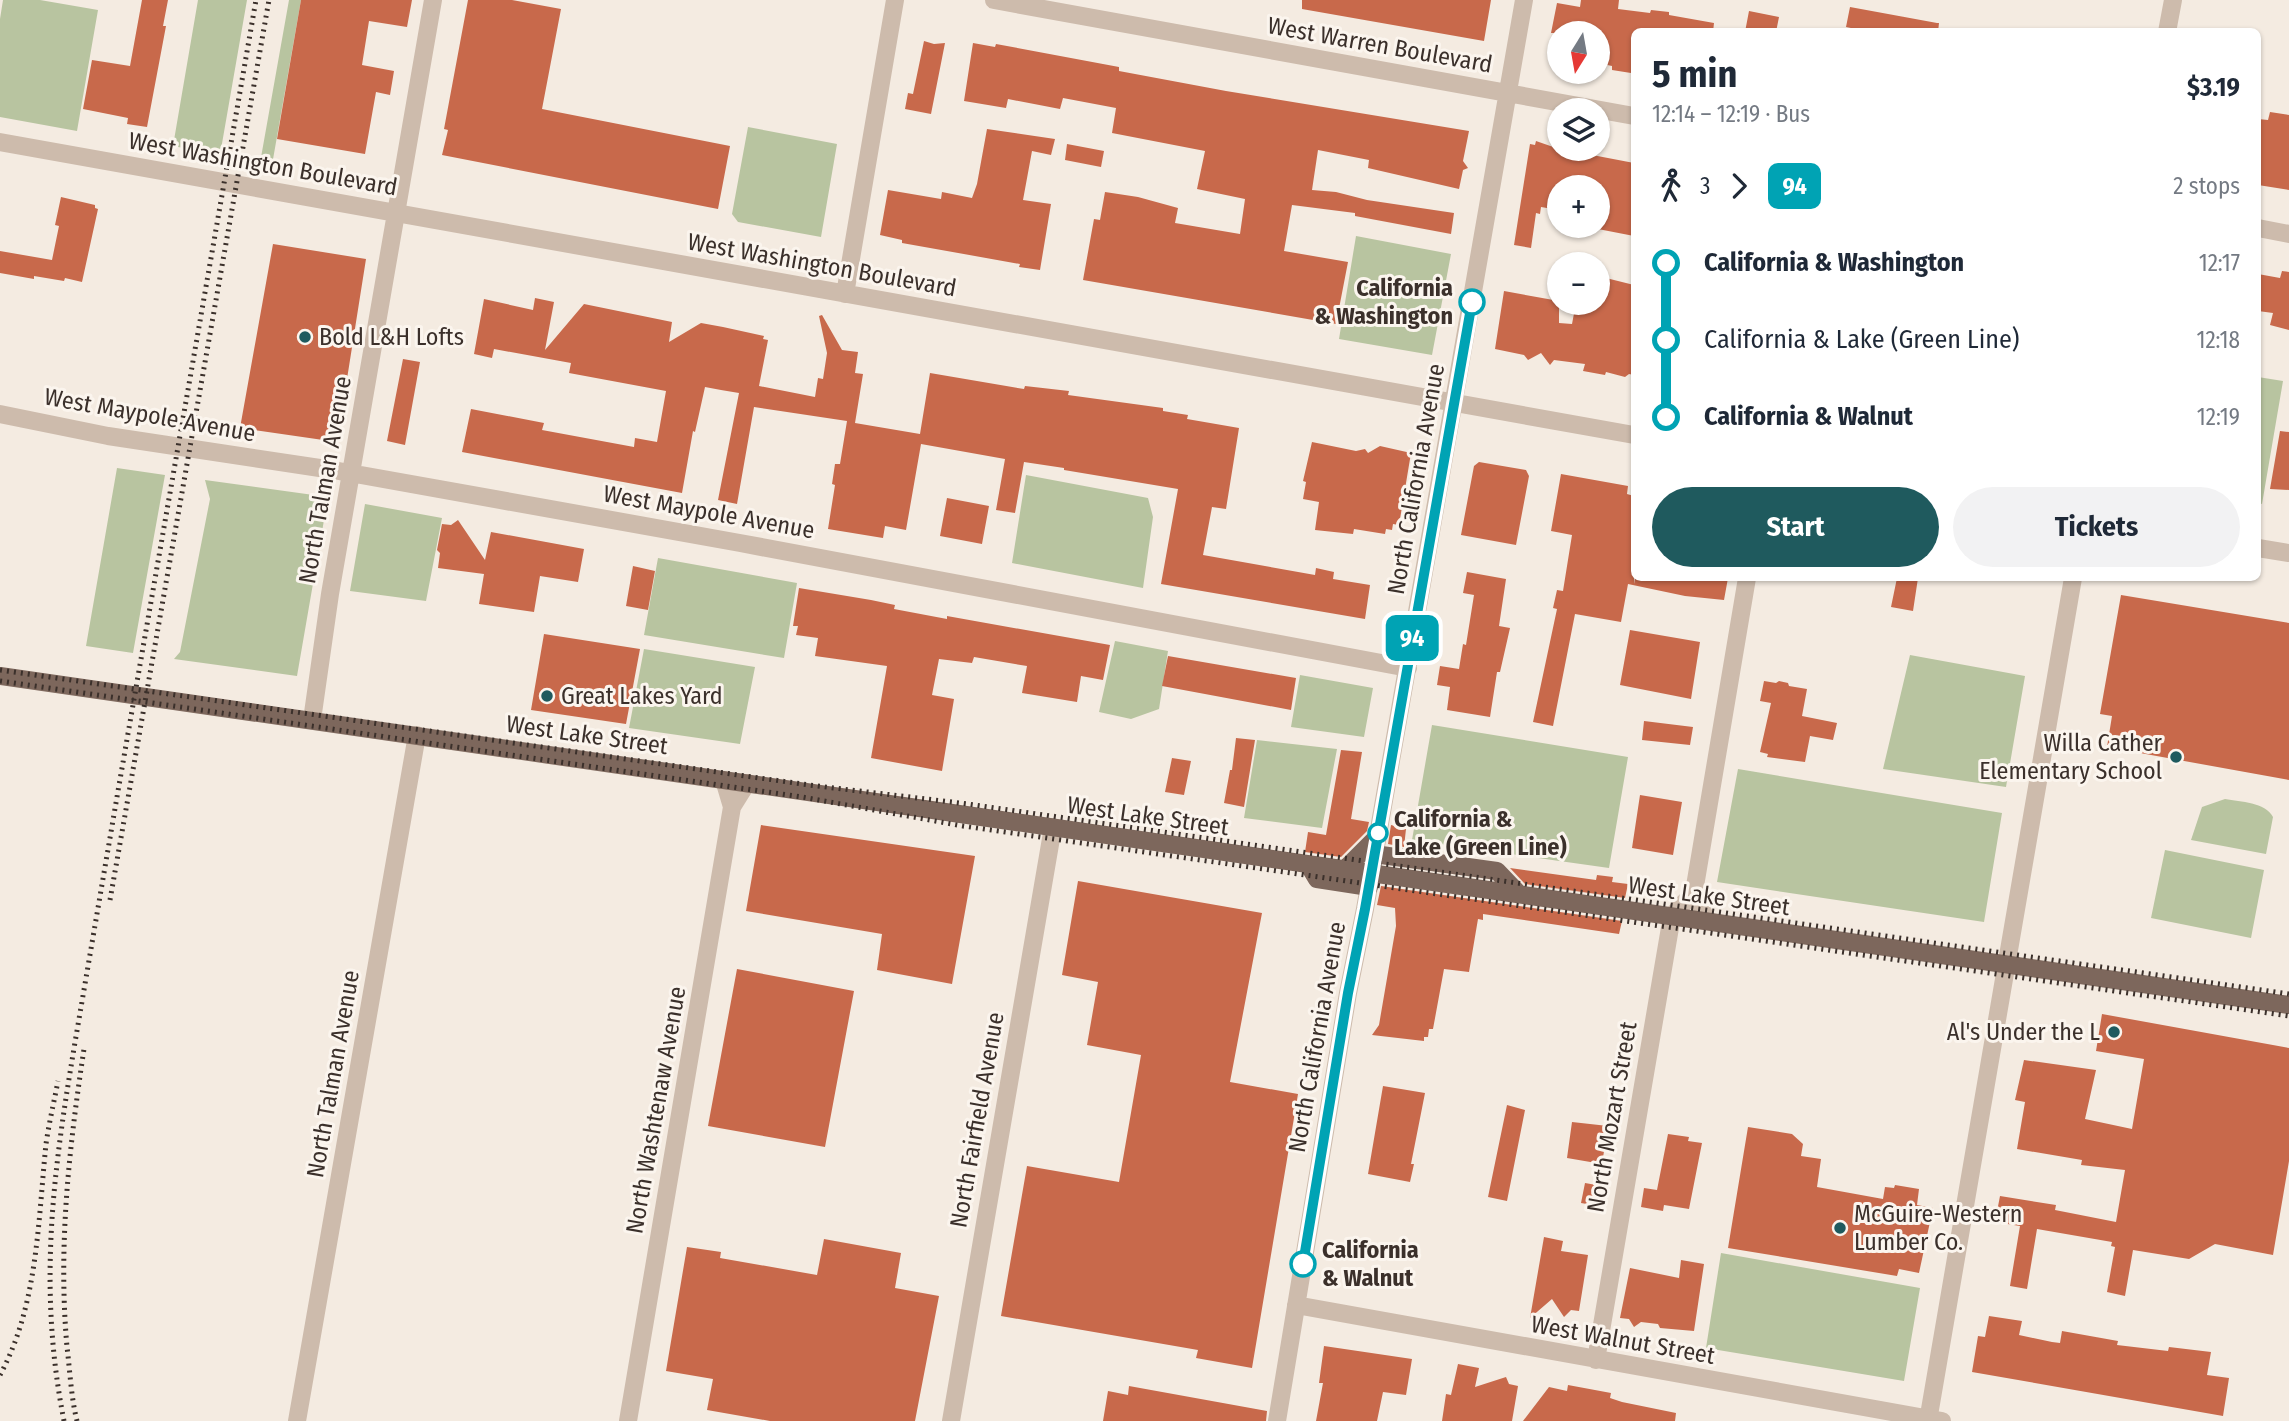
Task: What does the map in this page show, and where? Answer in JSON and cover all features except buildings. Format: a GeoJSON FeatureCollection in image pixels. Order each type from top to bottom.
{"type":"FeatureCollection","features":[{"type":"Feature","properties":{"kind":"main road","name":"West Lake Street"},"geometry":{"type":"LineString","coordinates":[[0,676],[1345,869],[1370,880],[1518,894],[2289,1005]]}},
{"type":"Feature","properties":{"kind":"main road"},"geometry":{"type":"LineString","coordinates":[[1345,869],[1376,846],[1497,871],[1518,894]]}},
{"type":"Feature","properties":{"kind":"main road"},"geometry":{"type":"LineString","coordinates":[[1308,864],[1317,879],[1370,880]]}},
{"type":"Feature","properties":{"kind":"street","name":"North Talman Avenue"},"geometry":{"type":"LineString","coordinates":[[312,720],[351,473],[433,0]]}},
{"type":"Feature","properties":{"kind":"street"},"geometry":{"type":"LineString","coordinates":[[845,294],[895,0]]}},
{"type":"Feature","properties":{"kind":"street","name":"West Warren Boulevard"},"geometry":{"type":"LineString","coordinates":[[994,0],[1631,115]]}},
{"type":"Feature","properties":{"kind":"street","name":"North California Avenue"},"geometry":{"type":"LineString","coordinates":[[1277,1421],[1348,993],[1455,403],[1524,0]]}},
{"type":"Feature","properties":{"kind":"street"},"geometry":{"type":"LineString","coordinates":[[2168,28],[2173,0]]}},
{"type":"Feature","properties":{"kind":"street","name":"West Washington Boulevard"},"geometry":{"type":"LineString","coordinates":[[0,142],[1631,434]]}},
{"type":"Feature","properties":{"kind":"street"},"geometry":{"type":"LineString","coordinates":[[2261,229],[2289,234]]}},
{"type":"Feature","properties":{"kind":"street","name":"West Maypole Avenue"},"geometry":{"type":"LineString","coordinates":[[0,414],[108,436],[351,473],[754,545],[1408,668]]}},
{"type":"Feature","properties":{"kind":"street"},"geometry":{"type":"LineString","coordinates":[[2261,548],[2289,553]]}},
{"type":"Feature","properties":{"kind":"street"},"geometry":{"type":"LineString","coordinates":[[1672,916],[1694,892],[1746,581]]}},
{"type":"Feature","properties":{"kind":"street"},"geometry":{"type":"LineString","coordinates":[[1933,1420],[2006,964],[2072,581]]}},
{"type":"Feature","properties":{"kind":"street","name":"North Talman Avenue"},"geometry":{"type":"LineString","coordinates":[[297,1421],[417,735]]}},
{"type":"Feature","properties":{"kind":"street","name":"North Washtenaw Avenue"},"geometry":{"type":"LineString","coordinates":[[724,780],[732,807]]}},
{"type":"Feature","properties":{"kind":"street","name":"North Washtenaw Avenue"},"geometry":{"type":"LineString","coordinates":[[628,1421],[732,807],[747,783]]}},
{"type":"Feature","properties":{"kind":"street","name":"North Fairfield Avenue"},"geometry":{"type":"LineString","coordinates":[[951,1421],[1053,827]]}},
{"type":"Feature","properties":{"kind":"street"},"geometry":{"type":"LineString","coordinates":[[1694,892],[1707,921]]}},
{"type":"Feature","properties":{"kind":"street","name":"North Mozart Street"},"geometry":{"type":"LineString","coordinates":[[1596,1360],[1672,916]]}},
{"type":"Feature","properties":{"kind":"street","name":"West Walnut Street"},"geometry":{"type":"LineString","coordinates":[[1296,1305],[1933,1420]]}},
{"type":"Feature","properties":{"kind":"green space"},"geometry":{"type":"Polygon","coordinates":[[[3,0],[40,0],[98,10],[77,131],[0,117],[0,19],[3,0]]]}},
{"type":"Feature","properties":{"kind":"green space"},"geometry":{"type":"Polygon","coordinates":[[[198,0],[247,0],[220,155],[173,146],[198,0]]]}},
{"type":"Feature","properties":{"kind":"green space"},"geometry":{"type":"Polygon","coordinates":[[[289,0],[301,0],[272,165],[260,163],[289,0]]]}},
{"type":"Feature","properties":{"kind":"green space"},"geometry":{"type":"Polygon","coordinates":[[[748,127],[837,144],[821,237],[738,222],[732,214],[748,127]]]}},
{"type":"Feature","properties":{"kind":"green space"},"geometry":{"type":"Polygon","coordinates":[[[1356,236],[1451,254],[1432,355],[1339,339],[1356,236]]]}},
{"type":"Feature","properties":{"kind":"green space"},"geometry":{"type":"Polygon","coordinates":[[[2261,377],[2283,381],[2261,504],[2261,377]]]}},
{"type":"Feature","properties":{"kind":"green space"},"geometry":{"type":"Polygon","coordinates":[[[117,468],[165,475],[133,653],[86,646],[117,468]]]}},
{"type":"Feature","properties":{"kind":"green space"},"geometry":{"type":"Polygon","coordinates":[[[1026,475],[1148,498],[1153,517],[1143,588],[1012,563],[1026,475]]]}},
{"type":"Feature","properties":{"kind":"green space"},"geometry":{"type":"Polygon","coordinates":[[[205,480],[328,497],[297,676],[174,659],[180,652],[210,499],[205,480]]]}},
{"type":"Feature","properties":{"kind":"green space"},"geometry":{"type":"Polygon","coordinates":[[[365,504],[442,518],[426,601],[350,591],[365,504]]]}},
{"type":"Feature","properties":{"kind":"green space"},"geometry":{"type":"Polygon","coordinates":[[[658,558],[797,583],[784,658],[644,635],[658,558]]]}},
{"type":"Feature","properties":{"kind":"green space"},"geometry":{"type":"Polygon","coordinates":[[[1115,641],[1168,651],[1159,709],[1131,719],[1099,712],[1115,641]]]}},
{"type":"Feature","properties":{"kind":"green space"},"geometry":{"type":"Polygon","coordinates":[[[644,649],[755,667],[740,744],[629,728],[644,649]]]}},
{"type":"Feature","properties":{"kind":"green space"},"geometry":{"type":"Polygon","coordinates":[[[1910,655],[2025,676],[2006,787],[1883,769],[1910,655]]]}},
{"type":"Feature","properties":{"kind":"green space"},"geometry":{"type":"Polygon","coordinates":[[[1300,675],[1373,688],[1364,737],[1291,727],[1300,675]]]}},
{"type":"Feature","properties":{"kind":"green space"},"geometry":{"type":"Polygon","coordinates":[[[1432,725],[1628,757],[1609,868],[1412,840],[1432,725]]]}},
{"type":"Feature","properties":{"kind":"green space"},"geometry":{"type":"Polygon","coordinates":[[[1257,740],[1337,749],[1322,828],[1244,818],[1257,740]]]}},
{"type":"Feature","properties":{"kind":"green space"},"geometry":{"type":"Polygon","coordinates":[[[1738,769],[2002,813],[1984,922],[1717,882],[1738,769]]]}},
{"type":"Feature","properties":{"kind":"green space"},"geometry":{"type":"Polygon","coordinates":[[[2225,799],[2259,806],[2273,817],[2266,854],[2191,840],[2202,807],[2225,799]]]}},
{"type":"Feature","properties":{"kind":"green space"},"geometry":{"type":"Polygon","coordinates":[[[2165,850],[2264,870],[2251,938],[2151,918],[2165,850]]]}},
{"type":"Feature","properties":{"kind":"green space"},"geometry":{"type":"Polygon","coordinates":[[[1721,1253],[1920,1288],[1904,1381],[1706,1348],[1721,1253]]]}},
{"type":"Feature","properties":{"kind":"railway"},"geometry":{"type":"LineString","coordinates":[[64,1421],[51,1318],[50,1268],[56,1170],[70,1071],[256,0]]}},
{"type":"Feature","properties":{"kind":"railway"},"geometry":{"type":"LineString","coordinates":[[110,900],[269,0]]}},
{"type":"Feature","properties":{"kind":"railway"},"geometry":{"type":"LineString","coordinates":[[0,670],[809,785],[968,804],[2289,994]]}},
{"type":"Feature","properties":{"kind":"railway"},"geometry":{"type":"LineString","coordinates":[[0,681],[802,797],[963,826],[2289,1016]]}},
{"type":"Feature","properties":{"kind":"railway"},"geometry":{"type":"LineString","coordinates":[[77,1421],[67,1347],[64,1234],[84,1049]]}},
{"type":"Feature","properties":{"kind":"railway"},"geometry":{"type":"LineString","coordinates":[[0,1375],[13,1348],[29,1291],[38,1232],[46,1144],[58,1081]]}},
{"type":"Feature","properties":{"kind":"bus line","name":"94"},"geometry":{"type":"LineString","coordinates":[[1303,1264],[1348,993],[1472,302]]}},
{"type":"Feature","properties":{"kind":"place","name":"California & Washington"},"geometry":{"type":"Point","coordinates":[1472,302]}},
{"type":"Feature","properties":{"kind":"place","name":"Bold L&H Lofts"},"geometry":{"type":"Point","coordinates":[305,337]}},
{"type":"Feature","properties":{"kind":"place","name":"Great Lakes Yard"},"geometry":{"type":"Point","coordinates":[547,696]}},
{"type":"Feature","properties":{"kind":"place","name":"Willa Cather Elementary School"},"geometry":{"type":"Point","coordinates":[2176,757]}},
{"type":"Feature","properties":{"kind":"place","name":"California & Lake (Green Line)"},"geometry":{"type":"Point","coordinates":[1378,833]}},
{"type":"Feature","properties":{"kind":"place","name":"Al's Under the L"},"geometry":{"type":"Point","coordinates":[2114,1032]}},
{"type":"Feature","properties":{"kind":"place","name":"McGuire-Western Lumber Co."},"geometry":{"type":"Point","coordinates":[1840,1228]}},
{"type":"Feature","properties":{"kind":"place","name":"California & Walnut"},"geometry":{"type":"Point","coordinates":[1303,1264]}}]}
